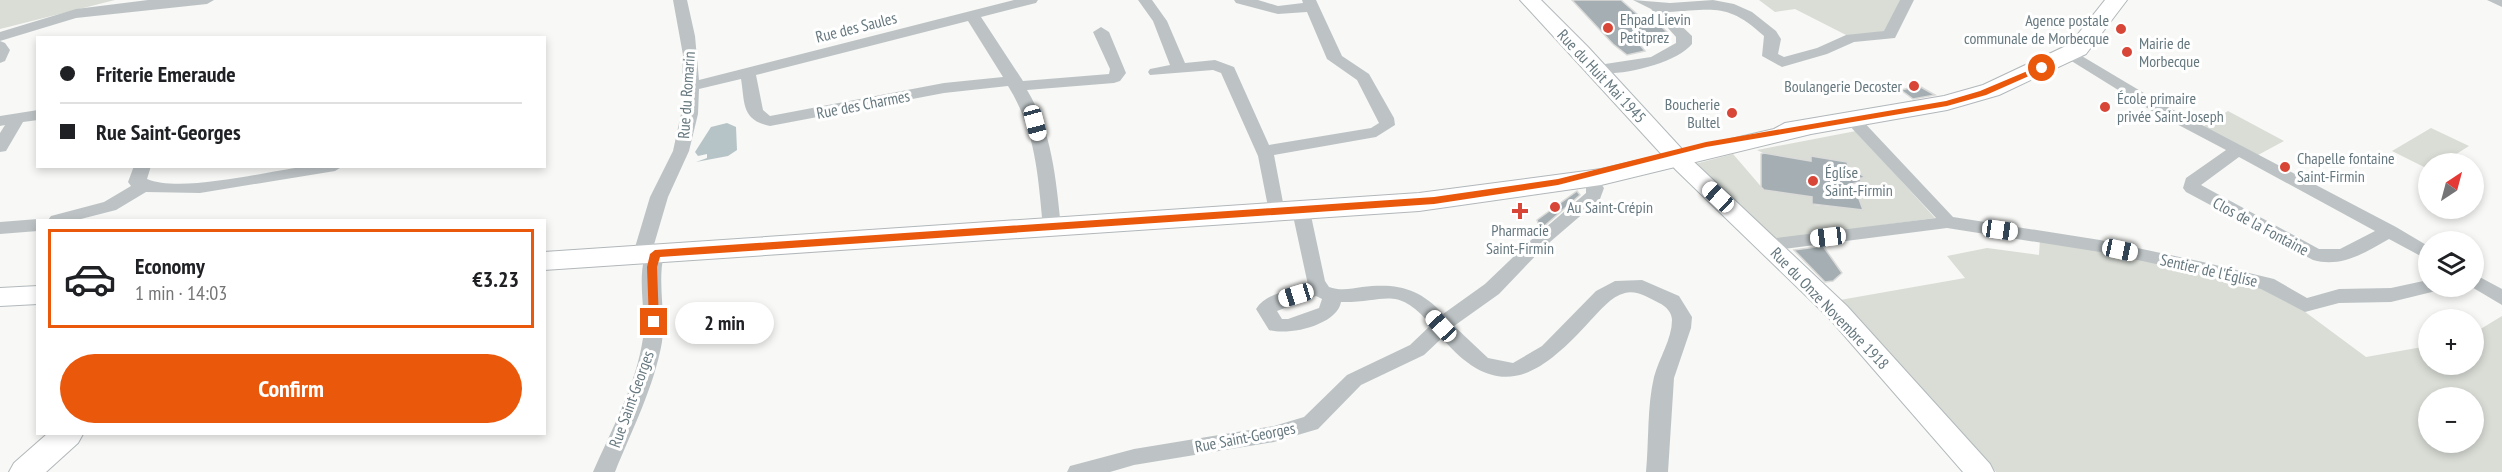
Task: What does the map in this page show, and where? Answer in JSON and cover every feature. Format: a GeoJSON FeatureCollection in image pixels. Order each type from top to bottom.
{"type":"FeatureCollection","features":[{"type":"Feature","properties":{"kind":"main road"},"geometry":{"type":"LineString","coordinates":[[546,261],[1419,202],[1558,182],[1801,129],[1969,98],[2070,54],[2090,36],[2116,0]]}},
{"type":"Feature","properties":{"kind":"main road"},"geometry":{"type":"LineString","coordinates":[[25,472],[66,435]]}},
{"type":"Feature","properties":{"kind":"street"},"geometry":{"type":"LineString","coordinates":[[0,37],[45,22],[101,9],[207,0]]}},
{"type":"Feature","properties":{"kind":"street","name":"Rue du Romarin"},"geometry":{"type":"LineString","coordinates":[[649,254],[656,205],[683,145],[690,87],[689,32],[680,0]]}},
{"type":"Feature","properties":{"kind":"street","name":"Rue des Saules"},"geometry":{"type":"LineString","coordinates":[[690,87],[1031,0]]}},
{"type":"Feature","properties":{"kind":"street"},"geometry":{"type":"LineString","coordinates":[[1145,0],[1160,21],[1179,68]]}},
{"type":"Feature","properties":{"kind":"street"},"geometry":{"type":"LineString","coordinates":[[1241,0],[1278,10],[1310,4],[1335,59],[1363,77],[1386,118],[1387,125],[1376,132],[1264,151]]}},
{"type":"Feature","properties":{"kind":"street","name":"Rue du Huit Mai 1945"},"geometry":{"type":"LineString","coordinates":[[1530,0],[1598,69],[1676,156]]}},
{"type":"Feature","properties":{"kind":"street"},"geometry":{"type":"LineString","coordinates":[[1640,0],[1667,10],[1709,4],[1743,12],[1771,34],[1773,39],[1769,54],[1779,61],[1822,51],[1851,38],[1884,36],[1892,32],[1907,0]]}},
{"type":"Feature","properties":{"kind":"street"},"geometry":{"type":"LineString","coordinates":[[2494,0],[2502,3]]}},
{"type":"Feature","properties":{"kind":"street"},"geometry":{"type":"LineString","coordinates":[[1598,69],[1662,58],[1681,48],[1684,44],[1684,36],[1659,12],[1658,8]]}},
{"type":"Feature","properties":{"kind":"street"},"geometry":{"type":"LineString","coordinates":[[972,15],[1029,104],[1044,154],[1052,227]]}},
{"type":"Feature","properties":{"kind":"street","name":"Rue des Charmes"},"geometry":{"type":"LineString","coordinates":[[748,73],[754,113],[761,120],[770,121],[944,88],[1114,78],[1118,69],[1101,32]]}},
{"type":"Feature","properties":{"kind":"street"},"geometry":{"type":"LineString","coordinates":[[0,46],[0,58]]}},
{"type":"Feature","properties":{"kind":"street"},"geometry":{"type":"LineString","coordinates":[[2070,54],[2148,102],[2239,149],[2418,248]]}},
{"type":"Feature","properties":{"kind":"street"},"geometry":{"type":"LineString","coordinates":[[1156,72],[1215,65],[1226,68],[1325,292],[1404,292],[1415,299],[1481,363],[1498,369],[1513,370],[1532,364],[1612,290],[1635,286],[1657,292],[1672,301],[1680,311],[1683,322],[1664,378],[1657,472]]}},
{"type":"Feature","properties":{"kind":"street"},"geometry":{"type":"LineString","coordinates":[[0,147],[8,120],[36,115]]}},
{"type":"Feature","properties":{"kind":"street"},"geometry":{"type":"LineString","coordinates":[[1853,120],[1942,213],[1947,222]]}},
{"type":"Feature","properties":{"kind":"street","name":"Clos de la Fontaine"},"geometry":{"type":"LineString","coordinates":[[2239,149],[2192,182],[2192,189],[2313,254],[2326,258],[2338,257],[2390,231]]}},
{"type":"Feature","properties":{"kind":"street","name":"Rue du Onze Novembre 1918"},"geometry":{"type":"LineString","coordinates":[[1676,156],[1838,312],[1980,472]]}},
{"type":"Feature","properties":{"kind":"street"},"geometry":{"type":"LineString","coordinates":[[142,168],[137,180],[142,187]]}},
{"type":"Feature","properties":{"kind":"street"},"geometry":{"type":"LineString","coordinates":[[66,219],[108,214],[142,187],[228,185],[324,168]]}},
{"type":"Feature","properties":{"kind":"street","name":"Rue Saint-Georges"},"geometry":{"type":"LineString","coordinates":[[1078,472],[1128,458],[1274,434],[1303,426],[1323,413],[1354,380],[1411,354],[1441,326],[1492,289],[1544,238],[1593,197],[1595,190],[1587,177]]}},
{"type":"Feature","properties":{"kind":"street","name":"Sentier de l'Église"},"geometry":{"type":"LineString","coordinates":[[1769,245],[1947,222],[2100,246],[2203,268],[2267,284],[2305,304],[2339,296],[2391,295],[2418,289]]}},
{"type":"Feature","properties":{"kind":"street"},"geometry":{"type":"LineString","coordinates":[[0,228],[36,225]]}},
{"type":"Feature","properties":{"kind":"street","name":"Rue Saint-Georges"},"geometry":{"type":"LineString","coordinates":[[604,472],[650,350],[654,322],[652,267],[649,254]]}},
{"type":"Feature","properties":{"kind":"street"},"geometry":{"type":"LineString","coordinates":[[2484,286],[2502,298]]}},
{"type":"Feature","properties":{"kind":"street"},"geometry":{"type":"LineString","coordinates":[[0,297],[36,295]]}},
{"type":"Feature","properties":{"kind":"shaded area"},"geometry":{"type":"Polygon","coordinates":[[[0,0],[115,0],[0,29],[0,0]]]}},
{"type":"Feature","properties":{"kind":"shaded area"},"geometry":{"type":"Polygon","coordinates":[[[1759,0],[1901,0],[1885,31],[1850,37],[1795,9],[1775,12],[1759,0]]]}},
{"type":"Feature","properties":{"kind":"shaded area"},"geometry":{"type":"Polygon","coordinates":[[[2228,111],[2284,141],[2258,155],[2201,128],[2228,111]]]}},
{"type":"Feature","properties":{"kind":"shaded area"},"geometry":{"type":"Polygon","coordinates":[[[727,123],[736,127],[737,150],[728,156],[696,162],[707,158],[707,154],[698,156],[695,152],[711,127],[727,123]]]}},
{"type":"Feature","properties":{"kind":"shaded area"},"geometry":{"type":"Polygon","coordinates":[[[2431,128],[2469,146],[2458,153],[2418,153],[2418,164],[2392,151],[2431,128]]]}},
{"type":"Feature","properties":{"kind":"shaded area"},"geometry":{"type":"Polygon","coordinates":[[[1856,131],[1935,218],[1773,240],[1695,164],[1733,154],[1764,190],[1812,196],[1814,205],[1863,210],[1858,198],[1860,196],[1857,193],[1864,191],[1863,186],[1858,175],[1848,167],[1847,162],[1839,160],[1839,166],[1823,158],[1811,156],[1811,162],[1767,155],[1757,150],[1856,131]]]}},
{"type":"Feature","properties":{"kind":"shaded area"},"geometry":{"type":"Polygon","coordinates":[[[2040,239],[2270,286],[2366,357],[2418,348],[2418,375],[2484,375],[2484,327],[2502,316],[2502,472],[1996,472],[1840,300],[1965,278],[1947,256],[1987,248],[2039,255],[2040,239]]]}},
{"type":"Feature","properties":{"kind":"building","name":"Ehpad Lievin Petitprez"},"geometry":{"type":"Polygon","coordinates":[[[1572,0],[1621,0],[1645,21],[1654,19],[1667,32],[1650,35],[1656,41],[1640,45],[1645,51],[1627,55],[1613,44],[1572,0]]]}},
{"type":"Feature","properties":{"kind":"building"},"geometry":{"type":"Polygon","coordinates":[[[1919,86],[1935,95],[1913,99],[1901,90],[1919,86]]]}},
{"type":"Feature","properties":{"kind":"building","name":"Église Saint-Firmin"},"geometry":{"type":"Polygon","coordinates":[[[1761,154],[1811,161],[1811,156],[1847,162],[1848,166],[1865,177],[1859,179],[1862,181],[1852,184],[1860,196],[1858,196],[1863,210],[1812,204],[1812,197],[1764,190],[1761,187],[1761,154]]]}},
{"type":"Feature","properties":{"kind":"building"},"geometry":{"type":"Polygon","coordinates":[[[1577,191],[1580,195],[1542,228],[1539,226],[1537,220],[1577,191]]]}},
{"type":"Feature","properties":{"kind":"building"},"geometry":{"type":"Polygon","coordinates":[[[1823,246],[1842,273],[1833,281],[1825,282],[1794,250],[1823,246]]]}},
{"type":"Feature","properties":{"kind":"place","name":"Ehpad Lievin Petitprez"},"geometry":{"type":"Point","coordinates":[1608,28]}},
{"type":"Feature","properties":{"kind":"place","name":"Agence postale communale de Morbecque"},"geometry":{"type":"Point","coordinates":[2121,29]}},
{"type":"Feature","properties":{"kind":"place","name":"Mairie de Morbecque"},"geometry":{"type":"Point","coordinates":[2127,52]}},
{"type":"Feature","properties":{"kind":"place","name":"Boulangerie Decoster"},"geometry":{"type":"Point","coordinates":[1914,86]}},
{"type":"Feature","properties":{"kind":"place","name":"École primaire privée Saint-Joseph"},"geometry":{"type":"Point","coordinates":[2105,107]}},
{"type":"Feature","properties":{"kind":"place","name":"Boucherie Bultel"},"geometry":{"type":"Point","coordinates":[1732,113]}},
{"type":"Feature","properties":{"kind":"place","name":"Chapelle fontaine Saint-Firmin"},"geometry":{"type":"Point","coordinates":[2285,167]}},
{"type":"Feature","properties":{"kind":"place","name":"Église Saint-Firmin"},"geometry":{"type":"Point","coordinates":[1813,181]}},
{"type":"Feature","properties":{"kind":"place","name":"Au Saint-Crépin"},"geometry":{"type":"Point","coordinates":[1555,207]}},
{"type":"Feature","properties":{"kind":"place","name":"Pharmacie Saint-Firmin"},"geometry":{"type":"Point","coordinates":[1520,211]}},
{"type":"Feature","properties":{"kind":"route"},"geometry":{"type":"LineString","coordinates":[[654,322],[652,267],[655,254],[1434,201],[1558,182],[1706,144],[1947,103],[1983,93],[2042,68]]}}]}
